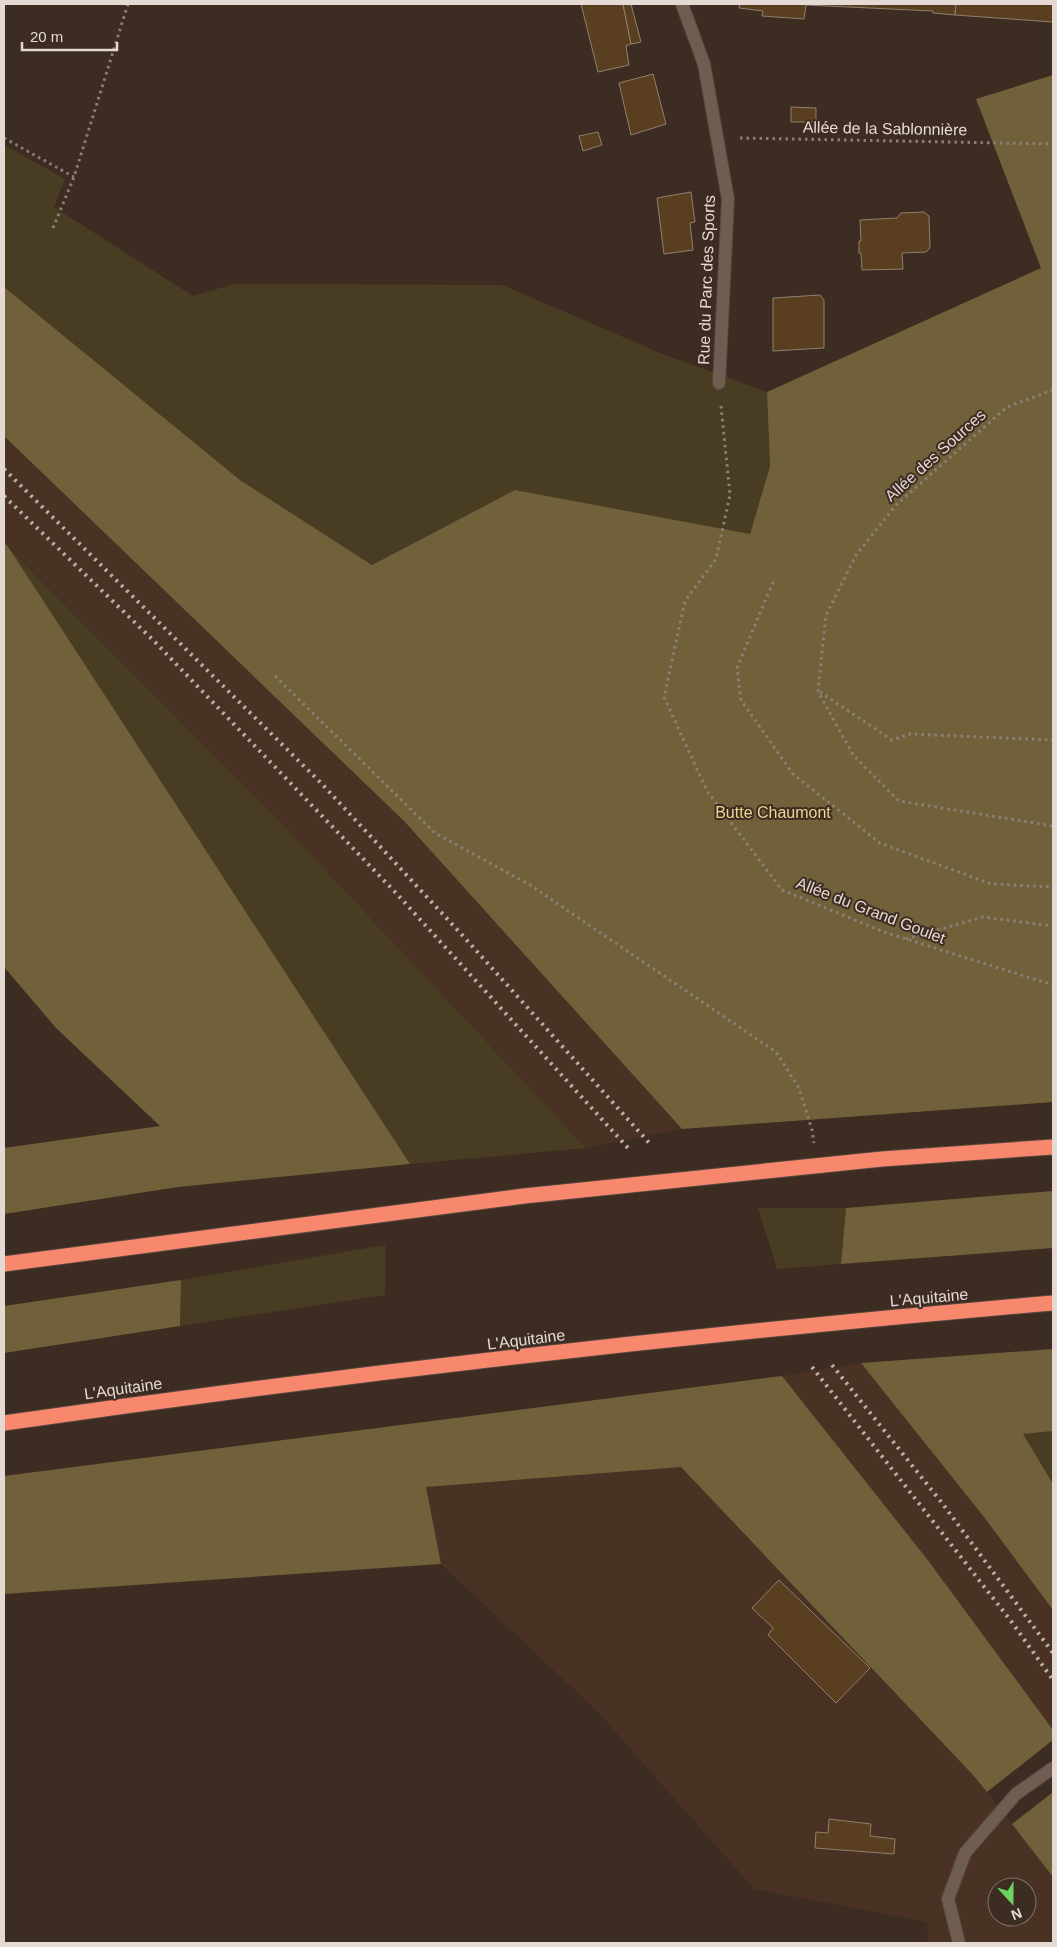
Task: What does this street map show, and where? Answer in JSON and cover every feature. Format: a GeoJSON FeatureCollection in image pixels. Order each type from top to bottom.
{"type":"FeatureCollection","features":[{"type":"Feature","properties":{"kind":"highway"},"geometry":{"type":"LineString","coordinates":[[4,1264],[524,1196],[817,1166],[1053,1147]]}},
{"type":"Feature","properties":{"kind":"highway","name":"L'Aquitaine"},"geometry":{"type":"LineString","coordinates":[[4,1423],[223,1391],[919,1314],[1053,1303]]}},
{"type":"Feature","properties":{"kind":"street","name":"Rue du Parc des Sports"},"geometry":{"type":"LineString","coordinates":[[682,4],[704,64],[728,199],[719,382]]}},
{"type":"Feature","properties":{"kind":"street"},"geometry":{"type":"LineString","coordinates":[[958,1943],[948,1899],[965,1853],[1016,1794],[1053,1768]]}},
{"type":"Feature","properties":{"kind":"path"},"geometry":{"type":"LineString","coordinates":[[54,228],[74,177],[128,4]]}},
{"type":"Feature","properties":{"kind":"path"},"geometry":{"type":"LineString","coordinates":[[4,138],[74,177]]}},
{"type":"Feature","properties":{"kind":"path","name":"Allée de la Sablonnière"},"geometry":{"type":"LineString","coordinates":[[717,138],[1053,144]]}},
{"type":"Feature","properties":{"kind":"path","name":"Allée du Grand Goulet"},"geometry":{"type":"LineString","coordinates":[[719,382],[730,495],[716,559],[685,601],[664,697],[707,791],[782,890],[884,932],[1053,985]]}},
{"type":"Feature","properties":{"kind":"path","name":"Allée des Sources"},"geometry":{"type":"LineString","coordinates":[[818,691],[826,615],[856,555],[896,505],[1007,407],[1053,390]]}},
{"type":"Feature","properties":{"kind":"path"},"geometry":{"type":"LineString","coordinates":[[773,582],[737,668],[742,700],[793,774],[880,843],[991,884],[1053,887]]}},
{"type":"Feature","properties":{"kind":"path"},"geometry":{"type":"LineString","coordinates":[[275,676],[435,833],[530,885],[776,1052],[799,1088],[812,1130],[817,1166]]}},
{"type":"Feature","properties":{"kind":"path"},"geometry":{"type":"LineString","coordinates":[[818,691],[892,740],[910,734],[1053,740]]}},
{"type":"Feature","properties":{"kind":"path"},"geometry":{"type":"LineString","coordinates":[[818,691],[853,755],[899,801],[1053,826]]}},
{"type":"Feature","properties":{"kind":"path"},"geometry":{"type":"LineString","coordinates":[[906,939],[983,917],[1053,926]]}},
{"type":"Feature","properties":{"kind":"shaded area"},"geometry":{"type":"Polygon","coordinates":[[[4,145],[65,179],[54,207],[193,296],[234,284],[502,285],[660,353],[767,392],[770,466],[750,534],[515,490],[372,565],[240,480],[4,287],[4,145]]]}},
{"type":"Feature","properties":{"kind":"shaded area"},"geometry":{"type":"Polygon","coordinates":[[[4,436],[404,821],[682,1129],[586,1148],[287,829],[4,542],[4,436]]]}},
{"type":"Feature","properties":{"kind":"shaded area"},"geometry":{"type":"Polygon","coordinates":[[[9,548],[287,829],[586,1148],[410,1164],[9,548]]]}},
{"type":"Feature","properties":{"kind":"shaded area"},"geometry":{"type":"Polygon","coordinates":[[[758,1208],[846,1208],[841,1264],[777,1269],[758,1208]]]}},
{"type":"Feature","properties":{"kind":"shaded area"},"geometry":{"type":"Polygon","coordinates":[[[385,1245],[385,1295],[180,1326],[181,1280],[385,1245]]]}},
{"type":"Feature","properties":{"kind":"shaded area"},"geometry":{"type":"Polygon","coordinates":[[[861,1363],[984,1517],[1053,1610],[1053,1730],[927,1559],[782,1376],[861,1363]]]}},
{"type":"Feature","properties":{"kind":"shaded area"},"geometry":{"type":"Polygon","coordinates":[[[1053,1431],[1053,1484],[1023,1434],[1053,1431]]]}},
{"type":"Feature","properties":{"kind":"shaded area"},"geometry":{"type":"Polygon","coordinates":[[[673,1458],[987,1792],[1053,1877],[1053,1943],[928,1943],[927,1922],[754,1889],[598,1712],[441,1564],[425,1487],[673,1458]]]}},
{"type":"Feature","properties":{"kind":"green space","name":"Butte Chaumont"},"geometry":{"type":"Polygon","coordinates":[[[1053,75],[1053,1102],[682,1129],[404,821],[4,436],[4,287],[240,480],[372,565],[515,490],[750,534],[770,466],[767,392],[1041,268],[976,99],[1053,75]]]}},
{"type":"Feature","properties":{"kind":"green space"},"geometry":{"type":"Polygon","coordinates":[[[4,542],[410,1164],[178,1187],[4,1214],[4,1148],[160,1126],[56,1028],[4,967],[4,542]]]}},
{"type":"Feature","properties":{"kind":"green space"},"geometry":{"type":"Polygon","coordinates":[[[1053,1191],[1053,1248],[841,1264],[846,1208],[1053,1191]]]}},
{"type":"Feature","properties":{"kind":"green space"},"geometry":{"type":"Polygon","coordinates":[[[181,1280],[180,1326],[4,1353],[4,1306],[181,1280]]]}},
{"type":"Feature","properties":{"kind":"green space"},"geometry":{"type":"Polygon","coordinates":[[[1053,1349],[1053,1431],[1023,1434],[1053,1484],[1053,1610],[984,1517],[861,1363],[1053,1349]]]}},
{"type":"Feature","properties":{"kind":"green space"},"geometry":{"type":"Polygon","coordinates":[[[782,1376],[927,1559],[1053,1730],[1053,1740],[987,1792],[681,1467],[426,1487],[441,1564],[4,1594],[4,1476],[782,1376]]]}},
{"type":"Feature","properties":{"kind":"green space"},"geometry":{"type":"Polygon","coordinates":[[[1053,1792],[1053,1877],[1012,1824],[1053,1792]]]}},
{"type":"Feature","properties":{"kind":"building"},"geometry":{"type":"Polygon","coordinates":[[[581,4],[623,4],[631,44],[626,46],[629,65],[598,72],[581,4]]]}},
{"type":"Feature","properties":{"kind":"building"},"geometry":{"type":"Polygon","coordinates":[[[623,4],[631,4],[641,42],[631,44],[623,4]]]}},
{"type":"Feature","properties":{"kind":"building"},"geometry":{"type":"Polygon","coordinates":[[[740,4],[956,4],[955,15],[933,13],[933,11],[806,5],[804,19],[762,16],[763,11],[739,8],[740,4]]]}},
{"type":"Feature","properties":{"kind":"building"},"geometry":{"type":"Polygon","coordinates":[[[956,4],[1053,4],[1053,22],[955,15],[956,4]]]}},
{"type":"Feature","properties":{"kind":"building"},"geometry":{"type":"Polygon","coordinates":[[[653,74],[666,124],[631,135],[619,83],[653,74]]]}},
{"type":"Feature","properties":{"kind":"building"},"geometry":{"type":"Polygon","coordinates":[[[791,107],[816,108],[816,122],[791,122],[791,107]]]}},
{"type":"Feature","properties":{"kind":"building"},"geometry":{"type":"Polygon","coordinates":[[[598,132],[602,145],[583,151],[579,136],[598,132]]]}},
{"type":"Feature","properties":{"kind":"building"},"geometry":{"type":"Polygon","coordinates":[[[691,192],[695,222],[690,223],[693,250],[664,254],[657,198],[691,192]]]}},
{"type":"Feature","properties":{"kind":"building"},"geometry":{"type":"Polygon","coordinates":[[[924,212],[929,216],[930,248],[926,252],[902,253],[903,269],[862,270],[861,253],[859,253],[859,241],[861,241],[860,220],[897,218],[901,213],[924,212]]]}},
{"type":"Feature","properties":{"kind":"building"},"geometry":{"type":"Polygon","coordinates":[[[820,295],[824,300],[824,348],[773,351],[773,298],[820,295]]]}},
{"type":"Feature","properties":{"kind":"building"},"geometry":{"type":"Polygon","coordinates":[[[779,1580],[870,1668],[836,1703],[768,1635],[773,1628],[752,1608],[779,1580]]]}},
{"type":"Feature","properties":{"kind":"building"},"geometry":{"type":"Polygon","coordinates":[[[829,1819],[871,1824],[870,1836],[895,1839],[894,1854],[815,1848],[816,1832],[828,1833],[829,1819]]]}},
{"type":"Feature","properties":{"kind":"railway"},"geometry":{"type":"LineString","coordinates":[[4,469],[322,784],[464,937],[651,1145]]}},
{"type":"Feature","properties":{"kind":"railway"},"geometry":{"type":"LineString","coordinates":[[4,496],[154,641],[396,893],[628,1148]]}},
{"type":"Feature","properties":{"kind":"railway"},"geometry":{"type":"LineString","coordinates":[[832,1365],[942,1503],[1053,1653]]}},
{"type":"Feature","properties":{"kind":"railway"},"geometry":{"type":"LineString","coordinates":[[812,1367],[1011,1621],[1053,1680]]}}]}
